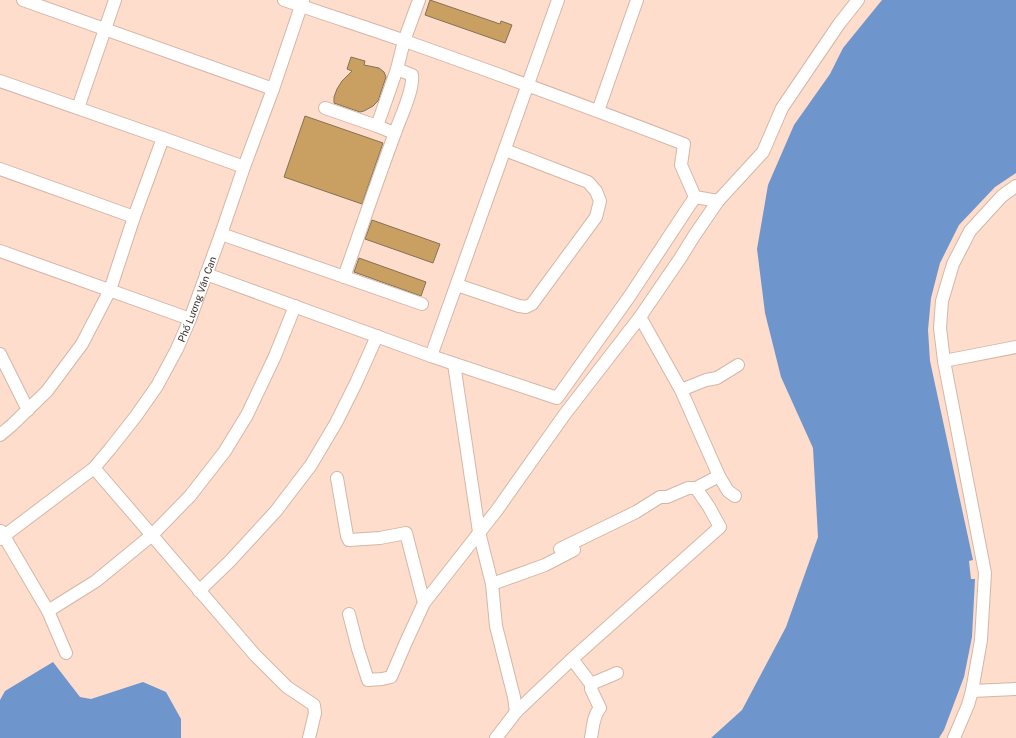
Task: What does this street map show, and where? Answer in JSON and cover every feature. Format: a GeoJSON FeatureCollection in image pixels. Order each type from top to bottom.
{"type":"FeatureCollection","features":[{"type":"Feature","properties":{"kind":"street"},"geometry":{"type":"LineString","coordinates":[[23,0],[273,89]]}},
{"type":"Feature","properties":{"kind":"street"},"geometry":{"type":"LineString","coordinates":[[78,108],[115,0]]}},
{"type":"Feature","properties":{"kind":"street"},"geometry":{"type":"LineString","coordinates":[[284,0],[302,3],[684,144],[680,164],[695,197]]}},
{"type":"Feature","properties":{"kind":"street"},"geometry":{"type":"LineString","coordinates":[[377,126],[397,69],[404,41],[420,0]]}},
{"type":"Feature","properties":{"kind":"street"},"geometry":{"type":"LineString","coordinates":[[431,356],[558,0]]}},
{"type":"Feature","properties":{"kind":"street"},"geometry":{"type":"LineString","coordinates":[[598,111],[637,0]]}},
{"type":"Feature","properties":{"kind":"street"},"geometry":{"type":"LineString","coordinates":[[349,614],[368,680],[391,677],[424,603],[497,510],[565,414],[640,317],[718,201],[763,152],[782,108],[839,24],[858,0]]}},
{"type":"Feature","properties":{"kind":"street","name":"Phố Lương Văn Can"},"geometry":{"type":"LineString","coordinates":[[1,535],[94,468],[158,386],[190,319],[273,89],[302,3]]}},
{"type":"Feature","properties":{"kind":"street"},"geometry":{"type":"LineString","coordinates":[[344,277],[394,133],[412,88],[412,75],[397,69]]}},
{"type":"Feature","properties":{"kind":"street"},"geometry":{"type":"LineString","coordinates":[[0,81],[244,167]]}},
{"type":"Feature","properties":{"kind":"street"},"geometry":{"type":"LineString","coordinates":[[325,108],[394,133]]}},
{"type":"Feature","properties":{"kind":"street"},"geometry":{"type":"LineString","coordinates":[[0,435],[47,391],[82,344],[110,290],[134,217],[163,138]]}},
{"type":"Feature","properties":{"kind":"street"},"geometry":{"type":"LineString","coordinates":[[457,285],[526,307],[532,304],[596,217],[600,201],[596,191],[588,182],[505,150]]}},
{"type":"Feature","properties":{"kind":"street"},"geometry":{"type":"LineString","coordinates":[[0,169],[134,217]]}},
{"type":"Feature","properties":{"kind":"street"},"geometry":{"type":"LineString","coordinates":[[954,738],[968,705],[972,691],[981,640],[985,573],[944,361],[940,328],[942,301],[953,264],[970,231],[1002,196],[1016,186]]}},
{"type":"Feature","properties":{"kind":"street"},"geometry":{"type":"LineString","coordinates":[[695,197],[718,201]]}},
{"type":"Feature","properties":{"kind":"street"},"geometry":{"type":"LineString","coordinates":[[557,398],[629,297],[695,197]]}},
{"type":"Feature","properties":{"kind":"street"},"geometry":{"type":"LineString","coordinates":[[221,234],[422,304]]}},
{"type":"Feature","properties":{"kind":"street"},"geometry":{"type":"LineString","coordinates":[[670,234],[687,247]]}},
{"type":"Feature","properties":{"kind":"street"},"geometry":{"type":"LineString","coordinates":[[0,251],[190,319]]}},
{"type":"Feature","properties":{"kind":"street"},"geometry":{"type":"LineString","coordinates":[[206,274],[431,356],[557,398],[565,414]]}},
{"type":"Feature","properties":{"kind":"street"},"geometry":{"type":"LineString","coordinates":[[48,611],[96,581],[152,535],[190,496],[225,451],[250,408],[275,356],[294,306]]}},
{"type":"Feature","properties":{"kind":"street"},"geometry":{"type":"LineString","coordinates":[[640,317],[681,390],[719,476],[728,491],[735,496]]}},
{"type":"Feature","properties":{"kind":"street"},"geometry":{"type":"LineString","coordinates":[[199,591],[230,561],[276,511],[311,465],[336,422],[378,336]]}},
{"type":"Feature","properties":{"kind":"street"},"geometry":{"type":"LineString","coordinates":[[944,361],[1016,347]]}},
{"type":"Feature","properties":{"kind":"street"},"geometry":{"type":"LineString","coordinates":[[0,354],[28,410]]}},
{"type":"Feature","properties":{"kind":"street"},"geometry":{"type":"LineString","coordinates":[[454,364],[480,532],[492,584],[496,626],[514,697],[516,712]]}},
{"type":"Feature","properties":{"kind":"street"},"geometry":{"type":"LineString","coordinates":[[681,390],[706,380],[717,378],[738,365]]}},
{"type":"Feature","properties":{"kind":"street"},"geometry":{"type":"LineString","coordinates":[[94,468],[255,656],[287,687],[314,705],[316,713],[308,738]]}},
{"type":"Feature","properties":{"kind":"street"},"geometry":{"type":"LineString","coordinates":[[560,549],[636,512],[660,497],[667,497],[688,488],[696,488],[719,476]]}},
{"type":"Feature","properties":{"kind":"street"},"geometry":{"type":"LineString","coordinates":[[337,478],[347,536],[349,540],[380,538],[406,533],[424,603]]}},
{"type":"Feature","properties":{"kind":"street"},"geometry":{"type":"LineString","coordinates":[[496,738],[516,712],[572,659],[720,527],[710,507],[696,488]]}},
{"type":"Feature","properties":{"kind":"street"},"geometry":{"type":"LineString","coordinates":[[1,535],[48,611],[66,653]]}},
{"type":"Feature","properties":{"kind":"street"},"geometry":{"type":"LineString","coordinates":[[492,584],[545,565],[596,538]]}},
{"type":"Feature","properties":{"kind":"street"},"geometry":{"type":"LineString","coordinates":[[572,659],[591,684],[591,689],[600,708],[594,717],[591,738]]}},
{"type":"Feature","properties":{"kind":"street"},"geometry":{"type":"LineString","coordinates":[[591,684],[617,673]]}},
{"type":"Feature","properties":{"kind":"street"},"geometry":{"type":"LineString","coordinates":[[972,691],[1016,688]]}},
{"type":"Feature","properties":{"kind":"water"},"geometry":{"type":"Polygon","coordinates":[[[882,0],[1016,0],[1016,173],[995,187],[959,225],[940,263],[931,298],[928,330],[930,361],[973,560],[969,561],[971,579],[975,579],[972,637],[964,677],[944,730],[939,738],[711,738],[742,710],[786,627],[818,537],[813,448],[781,377],[765,313],[757,249],[768,185],[794,125],[830,74],[843,48],[882,0]]]}},
{"type":"Feature","properties":{"kind":"water"},"geometry":{"type":"Polygon","coordinates":[[[53,662],[80,697],[91,699],[143,682],[166,692],[181,719],[181,738],[0,738],[0,700],[5,691],[53,662]]]}},
{"type":"Feature","properties":{"kind":"building"},"geometry":{"type":"Polygon","coordinates":[[[430,0],[500,24],[501,21],[512,25],[505,43],[425,15],[430,0]]]}},
{"type":"Feature","properties":{"kind":"building"},"geometry":{"type":"Polygon","coordinates":[[[351,57],[365,61],[364,65],[379,68],[384,72],[386,77],[378,101],[373,106],[360,112],[334,103],[334,97],[337,89],[342,81],[352,71],[347,69],[351,57]]]}},
{"type":"Feature","properties":{"kind":"building"},"geometry":{"type":"Polygon","coordinates":[[[305,116],[383,143],[362,204],[284,177],[305,116]]]}},
{"type":"Feature","properties":{"kind":"building"},"geometry":{"type":"Polygon","coordinates":[[[372,220],[440,244],[433,263],[365,239],[372,220]]]}},
{"type":"Feature","properties":{"kind":"building"},"geometry":{"type":"Polygon","coordinates":[[[359,258],[426,282],[421,296],[354,272],[359,258]]]}}]}
